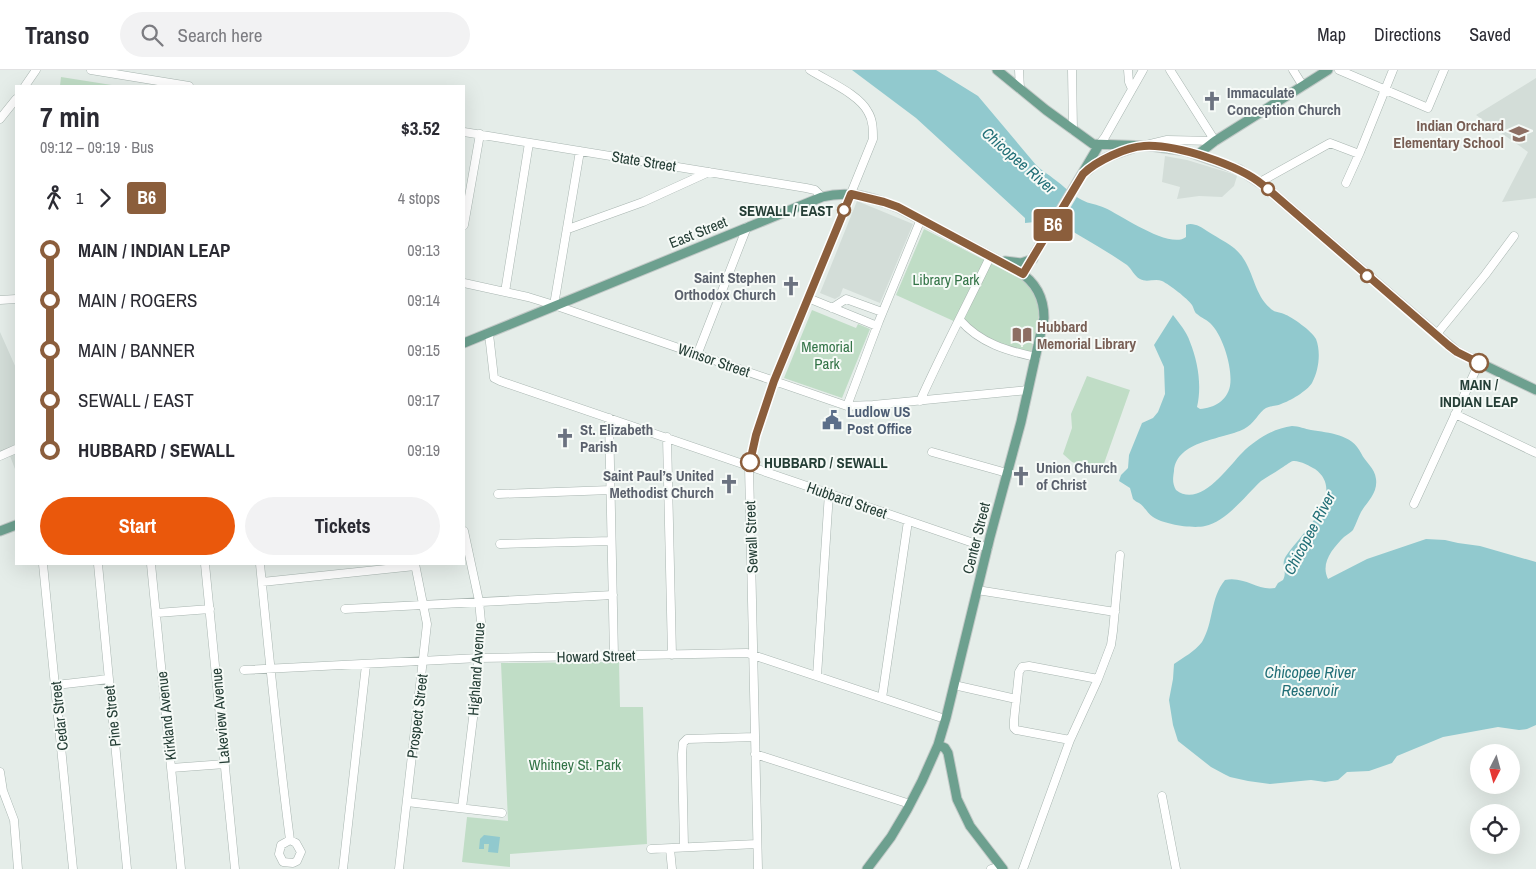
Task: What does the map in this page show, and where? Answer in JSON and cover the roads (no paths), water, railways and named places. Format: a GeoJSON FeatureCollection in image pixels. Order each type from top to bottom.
{"type":"FeatureCollection","features":[{"type":"Feature","properties":{"kind":"main road"},"geometry":{"type":"LineString","coordinates":[[997,70],[1086,140],[1099,145],[1174,149],[1240,170],[1260,182],[1457,352],[1536,390]]}},
{"type":"Feature","properties":{"kind":"main road"},"geometry":{"type":"LineString","coordinates":[[1197,155],[1215,141],[1328,70]]}},
{"type":"Feature","properties":{"kind":"main road"},"geometry":{"type":"LineString","coordinates":[[1041,295],[1032,281],[1023,274],[1099,145]]}},
{"type":"Feature","properties":{"kind":"main road"},"geometry":{"type":"LineString","coordinates":[[1083,174],[1096,163],[1119,153],[1143,146]]}},
{"type":"Feature","properties":{"kind":"main road","name":"East Street"},"geometry":{"type":"LineString","coordinates":[[465,343],[822,196],[840,193],[884,202],[921,219],[1023,274]]}},
{"type":"Feature","properties":{"kind":"main road"},"geometry":{"type":"LineString","coordinates":[[990,257],[1018,263],[1033,259]]}},
{"type":"Feature","properties":{"kind":"main road","name":"Center Street"},"geometry":{"type":"LineString","coordinates":[[867,869],[891,837],[923,780],[938,745],[946,718],[1028,390],[1044,318],[1044,305],[1033,271],[1033,259]]}},
{"type":"Feature","properties":{"kind":"main road"},"geometry":{"type":"LineString","coordinates":[[0,531],[15,525]]}},
{"type":"Feature","properties":{"kind":"main road"},"geometry":{"type":"LineString","coordinates":[[938,745],[945,748],[948,753],[957,799],[970,826],[998,868]]}},
{"type":"Feature","properties":{"kind":"street"},"geometry":{"type":"LineString","coordinates":[[26,85],[36,70]]}},
{"type":"Feature","properties":{"kind":"street"},"geometry":{"type":"LineString","coordinates":[[91,70],[138,82],[176,85]]}},
{"type":"Feature","properties":{"kind":"street","name":"Sewall Street"},"geometry":{"type":"LineString","coordinates":[[758,869],[749,466],[756,435],[774,381],[873,139],[872,124],[868,111],[856,99],[810,70]]}},
{"type":"Feature","properties":{"kind":"street"},"geometry":{"type":"LineString","coordinates":[[1019,70],[1020,89]]}},
{"type":"Feature","properties":{"kind":"street"},"geometry":{"type":"LineString","coordinates":[[1072,70],[1073,130]]}},
{"type":"Feature","properties":{"kind":"street"},"geometry":{"type":"LineString","coordinates":[[1128,70],[1132,89]]}},
{"type":"Feature","properties":{"kind":"street"},"geometry":{"type":"LineString","coordinates":[[1099,145],[1143,70]]}},
{"type":"Feature","properties":{"kind":"street"},"geometry":{"type":"LineString","coordinates":[[1170,70],[1215,141]]}},
{"type":"Feature","properties":{"kind":"street"},"geometry":{"type":"LineString","coordinates":[[1293,70],[1303,86]]}},
{"type":"Feature","properties":{"kind":"street"},"geometry":{"type":"LineString","coordinates":[[1339,70],[1428,108],[1444,70]]}},
{"type":"Feature","properties":{"kind":"street"},"geometry":{"type":"LineString","coordinates":[[1346,183],[1393,70]]}},
{"type":"Feature","properties":{"kind":"street"},"geometry":{"type":"LineString","coordinates":[[0,118],[15,100]]}},
{"type":"Feature","properties":{"kind":"street","name":"State Street"},"geometry":{"type":"LineString","coordinates":[[465,132],[806,188],[815,190],[822,196]]}},
{"type":"Feature","properties":{"kind":"street"},"geometry":{"type":"LineString","coordinates":[[465,219],[480,134]]}},
{"type":"Feature","properties":{"kind":"street"},"geometry":{"type":"LineString","coordinates":[[1143,146],[1167,140],[1215,141]]}},
{"type":"Feature","properties":{"kind":"street"},"geometry":{"type":"LineString","coordinates":[[505,292],[529,143]]}},
{"type":"Feature","properties":{"kind":"street"},"geometry":{"type":"LineString","coordinates":[[1260,182],[1330,143],[1359,154]]}},
{"type":"Feature","properties":{"kind":"street"},"geometry":{"type":"LineString","coordinates":[[554,305],[580,150]]}},
{"type":"Feature","properties":{"kind":"street"},"geometry":{"type":"LineString","coordinates":[[568,229],[643,202],[708,172]]}},
{"type":"Feature","properties":{"kind":"street"},"geometry":{"type":"LineString","coordinates":[[847,406],[882,312],[921,219]]}},
{"type":"Feature","properties":{"kind":"street"},"geometry":{"type":"LineString","coordinates":[[697,354],[747,227]]}},
{"type":"Feature","properties":{"kind":"street"},"geometry":{"type":"LineString","coordinates":[[1436,335],[1514,236]]}},
{"type":"Feature","properties":{"kind":"street"},"geometry":{"type":"LineString","coordinates":[[920,401],[990,257]]}},
{"type":"Feature","properties":{"kind":"street","name":"Winsor Street"},"geometry":{"type":"LineString","coordinates":[[465,283],[554,305],[847,406],[856,407],[1028,390]]}},
{"type":"Feature","properties":{"kind":"street"},"geometry":{"type":"LineString","coordinates":[[808,298],[877,326]]}},
{"type":"Feature","properties":{"kind":"street"},"geometry":{"type":"LineString","coordinates":[[0,300],[15,299]]}},
{"type":"Feature","properties":{"kind":"street"},"geometry":{"type":"LineString","coordinates":[[832,308],[846,299],[882,312]]}},
{"type":"Feature","properties":{"kind":"street"},"geometry":{"type":"LineString","coordinates":[[960,320],[976,335],[1000,348],[1036,357]]}},
{"type":"Feature","properties":{"kind":"street","name":"Hubbard Street"},"geometry":{"type":"LineString","coordinates":[[488,334],[494,378],[988,548]]}},
{"type":"Feature","properties":{"kind":"street"},"geometry":{"type":"LineString","coordinates":[[1414,504],[1479,363]]}},
{"type":"Feature","properties":{"kind":"street"},"geometry":{"type":"LineString","coordinates":[[1455,414],[1536,453]]}},
{"type":"Feature","properties":{"kind":"street"},"geometry":{"type":"LineString","coordinates":[[609,418],[614,656]]}},
{"type":"Feature","properties":{"kind":"street"},"geometry":{"type":"LineString","coordinates":[[667,437],[672,655]]}},
{"type":"Feature","properties":{"kind":"street"},"geometry":{"type":"LineString","coordinates":[[0,456],[15,449]]}},
{"type":"Feature","properties":{"kind":"street"},"geometry":{"type":"LineString","coordinates":[[932,452],[1007,473]]}},
{"type":"Feature","properties":{"kind":"street"},"geometry":{"type":"LineString","coordinates":[[498,494],[610,490]]}},
{"type":"Feature","properties":{"kind":"street"},"geometry":{"type":"LineString","coordinates":[[817,676],[829,493]]}},
{"type":"Feature","properties":{"kind":"street"},"geometry":{"type":"LineString","coordinates":[[882,698],[908,521]]}},
{"type":"Feature","properties":{"kind":"street","name":"Highland Avenue"},"geometry":{"type":"LineString","coordinates":[[462,808],[479,658],[481,622],[479,601],[465,536]]}},
{"type":"Feature","properties":{"kind":"street"},"geometry":{"type":"LineString","coordinates":[[500,544],[611,541]]}},
{"type":"Feature","properties":{"kind":"street"},"geometry":{"type":"LineString","coordinates":[[1023,869],[1070,740],[1098,679],[1111,645],[1120,555]]}},
{"type":"Feature","properties":{"kind":"street","name":"Cedar Street"},"geometry":{"type":"LineString","coordinates":[[43,565],[73,869]]}},
{"type":"Feature","properties":{"kind":"street","name":"Pine Street"},"geometry":{"type":"LineString","coordinates":[[98,565],[127,869]]}},
{"type":"Feature","properties":{"kind":"street","name":"Kirkland Avenue"},"geometry":{"type":"LineString","coordinates":[[151,565],[181,869]]}},
{"type":"Feature","properties":{"kind":"street","name":"Lakeview Avenue"},"geometry":{"type":"LineString","coordinates":[[205,565],[235,869]]}},
{"type":"Feature","properties":{"kind":"street"},"geometry":{"type":"LineString","coordinates":[[260,565],[290,840]]}},
{"type":"Feature","properties":{"kind":"street"},"geometry":{"type":"LineString","coordinates":[[262,582],[415,565]]}},
{"type":"Feature","properties":{"kind":"street","name":"Prospect Street"},"geometry":{"type":"LineString","coordinates":[[399,869],[427,624],[415,565]]}},
{"type":"Feature","properties":{"kind":"street"},"geometry":{"type":"LineString","coordinates":[[977,590],[1115,612]]}},
{"type":"Feature","properties":{"kind":"street"},"geometry":{"type":"LineString","coordinates":[[345,609],[613,595]]}},
{"type":"Feature","properties":{"kind":"street"},"geometry":{"type":"LineString","coordinates":[[157,613],[210,610]]}},
{"type":"Feature","properties":{"kind":"street","name":"Howard Street"},"geometry":{"type":"LineString","coordinates":[[244,670],[479,658],[747,653],[939,717]]}},
{"type":"Feature","properties":{"kind":"street"},"geometry":{"type":"LineString","coordinates":[[343,869],[366,665]]}},
{"type":"Feature","properties":{"kind":"street"},"geometry":{"type":"LineString","coordinates":[[1070,740],[1014,728],[1019,672],[1022,667],[1029,666],[1098,679]]}},
{"type":"Feature","properties":{"kind":"street"},"geometry":{"type":"LineString","coordinates":[[56,685],[109,679]]}},
{"type":"Feature","properties":{"kind":"street"},"geometry":{"type":"LineString","coordinates":[[954,685],[1016,699]]}},
{"type":"Feature","properties":{"kind":"street"},"geometry":{"type":"LineString","coordinates":[[684,846],[683,743],[687,739],[755,738]]}},
{"type":"Feature","properties":{"kind":"street"},"geometry":{"type":"LineString","coordinates":[[755,754],[910,804]]}},
{"type":"Feature","properties":{"kind":"street"},"geometry":{"type":"LineString","coordinates":[[172,768],[225,764]]}},
{"type":"Feature","properties":{"kind":"street"},"geometry":{"type":"LineString","coordinates":[[0,772],[2,791],[14,820],[18,869]]}},
{"type":"Feature","properties":{"kind":"street"},"geometry":{"type":"LineString","coordinates":[[1162,796],[1176,869]]}},
{"type":"Feature","properties":{"kind":"street"},"geometry":{"type":"LineString","coordinates":[[407,802],[502,813]]}},
{"type":"Feature","properties":{"kind":"street"},"geometry":{"type":"LineString","coordinates":[[651,849],[757,844]]}},
{"type":"Feature","properties":{"kind":"street"},"geometry":{"type":"LineString","coordinates":[[670,849],[672,869]]}},
{"type":"Feature","properties":{"kind":"water"},"geometry":{"type":"Polygon","coordinates":[[[852,70],[936,70],[978,96],[1036,165],[1078,198],[1105,208],[1146,230],[1169,239],[1179,240],[1186,237],[1186,225],[1197,225],[1236,250],[1247,264],[1265,303],[1273,310],[1297,321],[1316,339],[1319,355],[1316,372],[1310,386],[1285,403],[1266,408],[1244,429],[1202,442],[1183,453],[1177,461],[1174,471],[1173,483],[1176,490],[1185,494],[1194,494],[1204,490],[1213,484],[1242,453],[1265,435],[1285,427],[1295,426],[1346,438],[1357,447],[1374,472],[1376,479],[1374,493],[1361,512],[1353,530],[1340,541],[1329,556],[1326,567],[1328,579],[1367,559],[1426,539],[1480,546],[1536,562],[1536,725],[1519,730],[1498,727],[1443,737],[1397,756],[1392,763],[1369,771],[1347,772],[1338,780],[1325,782],[1311,780],[1270,784],[1230,777],[1211,767],[1178,741],[1169,700],[1174,664],[1192,652],[1202,642],[1209,626],[1214,602],[1225,580],[1239,580],[1262,587],[1275,588],[1283,580],[1285,574],[1284,559],[1310,526],[1324,502],[1326,490],[1324,479],[1315,469],[1301,462],[1293,461],[1261,481],[1228,514],[1213,523],[1199,527],[1185,526],[1170,524],[1158,520],[1151,515],[1133,499],[1130,488],[1119,481],[1121,475],[1128,468],[1129,455],[1142,423],[1153,418],[1158,412],[1165,394],[1164,367],[1154,345],[1173,315],[1187,335],[1193,350],[1199,382],[1197,407],[1200,409],[1210,407],[1219,403],[1226,396],[1231,379],[1226,353],[1215,328],[1200,317],[1192,305],[1169,285],[1159,280],[1145,281],[1140,279],[1127,265],[1117,258],[1046,216],[1045,221],[1025,223],[1025,218],[916,118],[852,70]]]}},
{"type":"Feature","properties":{"kind":"water"},"geometry":{"type":"Polygon","coordinates":[[[484,835],[500,837],[498,853],[488,852],[489,844],[484,844],[484,849],[479,849],[480,839],[484,835]]]}},
{"type":"Feature","properties":{"kind":"place","name":"Immaculate Conception Church"},"geometry":{"type":"Point","coordinates":[1212,101]}},
{"type":"Feature","properties":{"kind":"place","name":"Indian Orchard Elementary School"},"geometry":{"type":"Point","coordinates":[1519,134]}},
{"type":"Feature","properties":{"kind":"place","name":"SEWALL / EAST"},"geometry":{"type":"Point","coordinates":[844,210]}},
{"type":"Feature","properties":{"kind":"place","name":"Saint Stephen Orthodox Church"},"geometry":{"type":"Point","coordinates":[791,286]}},
{"type":"Feature","properties":{"kind":"place","name":"Hubbard Memorial Library"},"geometry":{"type":"Point","coordinates":[1022,335]}},
{"type":"Feature","properties":{"kind":"place","name":"MAIN / INDIAN LEAP"},"geometry":{"type":"Point","coordinates":[1479,363]}},
{"type":"Feature","properties":{"kind":"place","name":"Ludlow US Post Office"},"geometry":{"type":"Point","coordinates":[832,420]}},
{"type":"Feature","properties":{"kind":"place","name":"St. Elizabeth Parish"},"geometry":{"type":"Point","coordinates":[565,438]}},
{"type":"Feature","properties":{"kind":"place","name":"HUBBARD / SEWALL"},"geometry":{"type":"Point","coordinates":[750,462]}},
{"type":"Feature","properties":{"kind":"place","name":"Union Church of Christ"},"geometry":{"type":"Point","coordinates":[1021,476]}},
{"type":"Feature","properties":{"kind":"place","name":"Saint Paul’s United Methodist Church"},"geometry":{"type":"Point","coordinates":[729,484]}},
{"type":"Feature","properties":{"kind":"water label","name":"Chicopee River"},"geometry":{"type":"Point","coordinates":[1019,160]}},
{"type":"Feature","properties":{"kind":"water label","name":"Chicopee River"},"geometry":{"type":"Point","coordinates":[1309,533]}},
{"type":"Feature","properties":{"kind":"water label","name":"Chicopee River Reservoir"},"geometry":{"type":"Point","coordinates":[1310,681]}},
{"type":"Feature","properties":{"kind":"park label","name":"Library Park"},"geometry":{"type":"Point","coordinates":[946,279]}},
{"type":"Feature","properties":{"kind":"park label","name":"Memorial Park"},"geometry":{"type":"Point","coordinates":[827,354]}},
{"type":"Feature","properties":{"kind":"park label","name":"Whitney St. Park"},"geometry":{"type":"Point","coordinates":[575,764]}}]}
